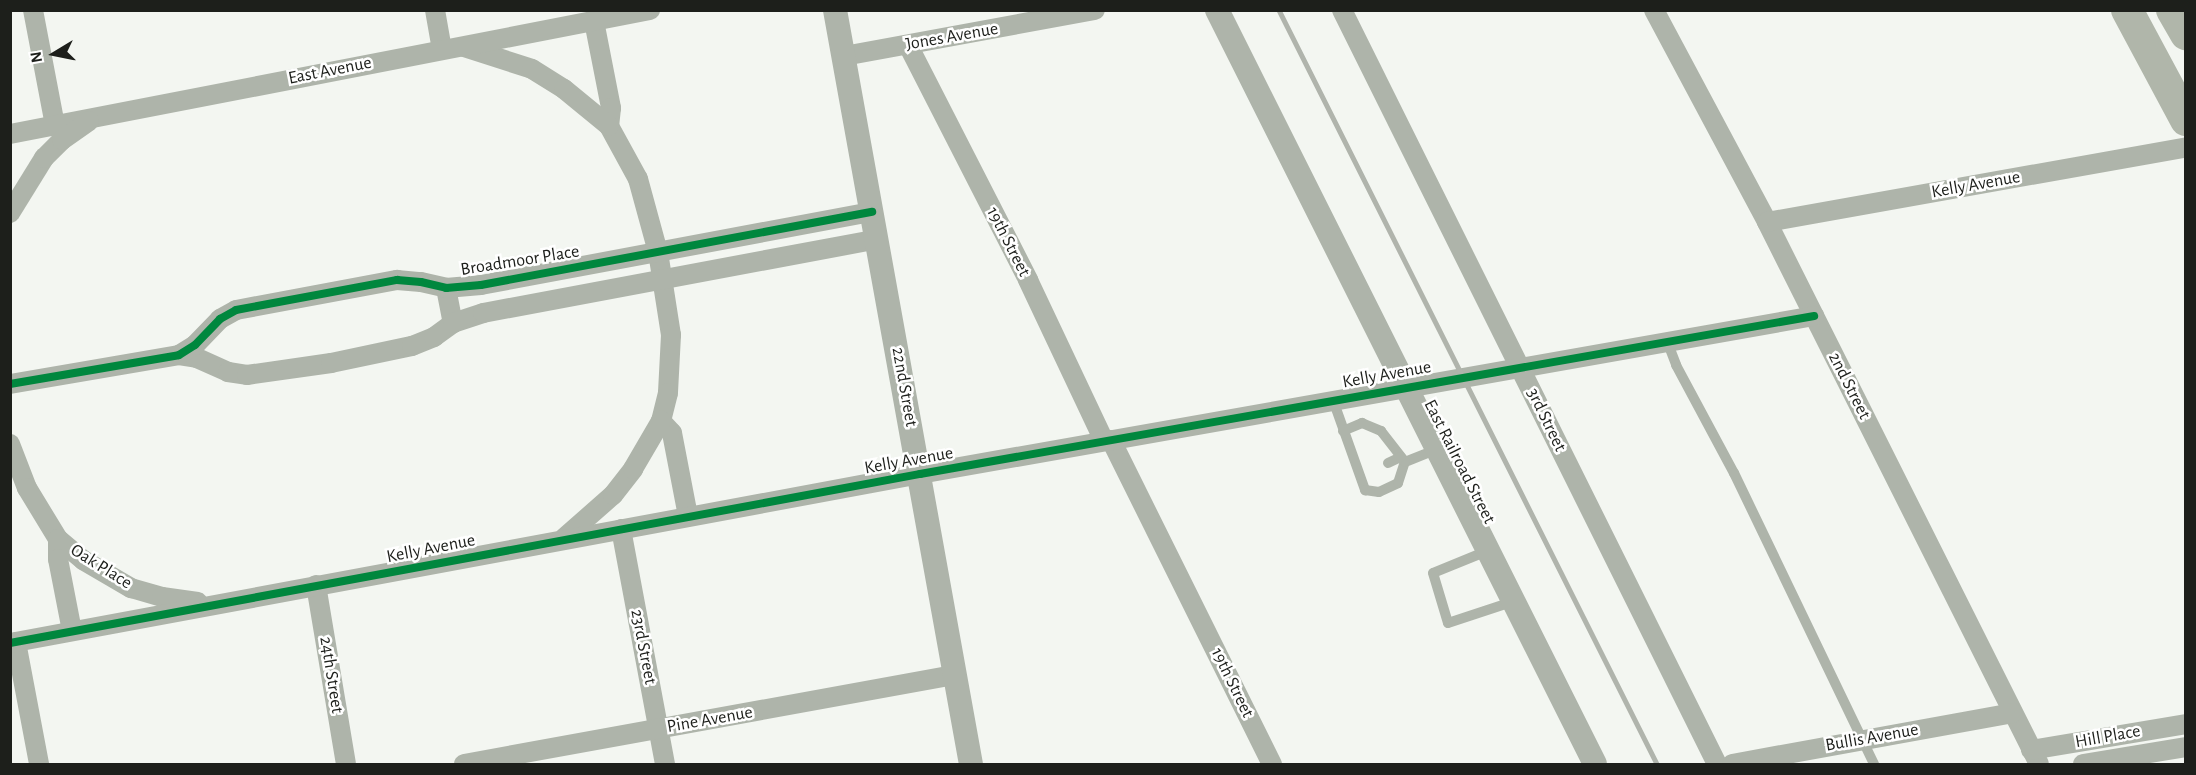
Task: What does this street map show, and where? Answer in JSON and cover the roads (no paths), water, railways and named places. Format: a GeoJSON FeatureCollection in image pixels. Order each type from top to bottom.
{"type":"FeatureCollection","features":[{"type":"Feature","properties":{"kind":"main road"},"geometry":{"type":"LineString","coordinates":[[2127,10],[2186,120]]}},
{"type":"Feature","properties":{"kind":"main road"},"geometry":{"type":"LineString","coordinates":[[2172,10],[2186,34]]}},
{"type":"Feature","properties":{"kind":"street"},"geometry":{"type":"LineString","coordinates":[[33,10],[55,125]]}},
{"type":"Feature","properties":{"kind":"street"},"geometry":{"type":"LineString","coordinates":[[435,10],[451,48],[532,69],[564,89],[609,126],[638,179],[658,252],[671,335],[668,393],[661,421],[633,469],[613,495],[563,539]]}},
{"type":"Feature","properties":{"kind":"street","name":"East Avenue"},"geometry":{"type":"LineString","coordinates":[[10,134],[650,10]]}},
{"type":"Feature","properties":{"kind":"street","name":"22nd Street"},"geometry":{"type":"LineString","coordinates":[[836,10],[971,765]]}},
{"type":"Feature","properties":{"kind":"street","name":"Jones Avenue"},"geometry":{"type":"LineString","coordinates":[[844,56],[1095,10]]}},
{"type":"Feature","properties":{"kind":"street","name":"East Railroad Street"},"geometry":{"type":"LineString","coordinates":[[1217,10],[1435,450],[1595,765]]}},
{"type":"Feature","properties":{"kind":"street","name":"3rd Street"},"geometry":{"type":"LineString","coordinates":[[1342,10],[1717,765]]}},
{"type":"Feature","properties":{"kind":"street","name":"2nd Street"},"geometry":{"type":"LineString","coordinates":[[1654,10],[1767,222],[2035,758]]}},
{"type":"Feature","properties":{"kind":"street"},"geometry":{"type":"LineString","coordinates":[[594,21],[611,108],[609,126]]}},
{"type":"Feature","properties":{"kind":"street","name":"19th Street"},"geometry":{"type":"LineString","coordinates":[[908,45],[1272,765]]}},
{"type":"Feature","properties":{"kind":"street"},"geometry":{"type":"LineString","coordinates":[[10,213],[44,158],[62,140],[96,116]]}},
{"type":"Feature","properties":{"kind":"street","name":"Kelly Avenue"},"geometry":{"type":"LineString","coordinates":[[1767,222],[2186,147]]}},
{"type":"Feature","properties":{"kind":"street","name":"Broadmoor Place"},"geometry":{"type":"LineString","coordinates":[[179,355],[195,345],[220,319],[237,310],[397,280],[421,282],[446,288],[481,285],[872,212]]}},
{"type":"Feature","properties":{"kind":"street","name":"Broadmoor Place"},"geometry":{"type":"LineString","coordinates":[[10,384],[179,355],[197,358],[228,372],[247,375],[331,363],[412,346],[434,337],[453,324],[483,313],[878,239]]}},
{"type":"Feature","properties":{"kind":"street","name":"Broadmoor Place"},"geometry":{"type":"LineString","coordinates":[[446,288],[453,324]]}},
{"type":"Feature","properties":{"kind":"street","name":"Kelly Avenue"},"geometry":{"type":"LineString","coordinates":[[13,642],[1107,440],[1814,316]]}},
{"type":"Feature","properties":{"kind":"street"},"geometry":{"type":"LineString","coordinates":[[661,421],[672,433],[688,516]]}},
{"type":"Feature","properties":{"kind":"street","name":"Oak Place"},"geometry":{"type":"LineString","coordinates":[[10,444],[27,488],[58,539],[83,560],[131,588],[162,597],[216,605]]}},
{"type":"Feature","properties":{"kind":"street","name":"23rd Street"},"geometry":{"type":"LineString","coordinates":[[621,529],[665,765]]}},
{"type":"Feature","properties":{"kind":"street","name":"Oak Place"},"geometry":{"type":"LineString","coordinates":[[58,539],[58,559],[72,631]]}},
{"type":"Feature","properties":{"kind":"street","name":"24th Street"},"geometry":{"type":"LineString","coordinates":[[316,585],[346,765]]}},
{"type":"Feature","properties":{"kind":"street"},"geometry":{"type":"LineString","coordinates":[[13,642],[39,765]]}},
{"type":"Feature","properties":{"kind":"street","name":"Pine Avenue"},"geometry":{"type":"LineString","coordinates":[[464,765],[956,675]]}},
{"type":"Feature","properties":{"kind":"street","name":"Bullis Avenue"},"geometry":{"type":"LineString","coordinates":[[1732,765],[2012,713]]}},
{"type":"Feature","properties":{"kind":"street","name":"Hill Place"},"geometry":{"type":"LineString","coordinates":[[2035,758],[2186,724]]}},
{"type":"Feature","properties":{"kind":"street","name":"Hill Place"},"geometry":{"type":"LineString","coordinates":[[2083,765],[2186,747]]}},
{"type":"Feature","properties":{"kind":"lane"},"geometry":{"type":"LineString","coordinates":[[1667,341],[1676,365],[1734,473],[1874,765]]}},
{"type":"Feature","properties":{"kind":"lane"},"geometry":{"type":"LineString","coordinates":[[1333,400],[1342,431],[1357,454],[1360,477],[1365,490],[1379,492],[1398,483],[1403,460]]}},
{"type":"Feature","properties":{"kind":"lane"},"geometry":{"type":"LineString","coordinates":[[1342,431],[1362,423],[1381,431],[1383,442],[1403,460]]}},
{"type":"Feature","properties":{"kind":"lane"},"geometry":{"type":"LineString","coordinates":[[1388,463],[1435,450]]}},
{"type":"Feature","properties":{"kind":"lane"},"geometry":{"type":"LineString","coordinates":[[1360,477],[1372,471]]}},
{"type":"Feature","properties":{"kind":"lane"},"geometry":{"type":"LineString","coordinates":[[1487,551],[1433,573],[1448,623],[1512,602]]}},
{"type":"Feature","properties":{"kind":"railway"},"geometry":{"type":"LineString","coordinates":[[1279,10],[1657,764]]}}]}
